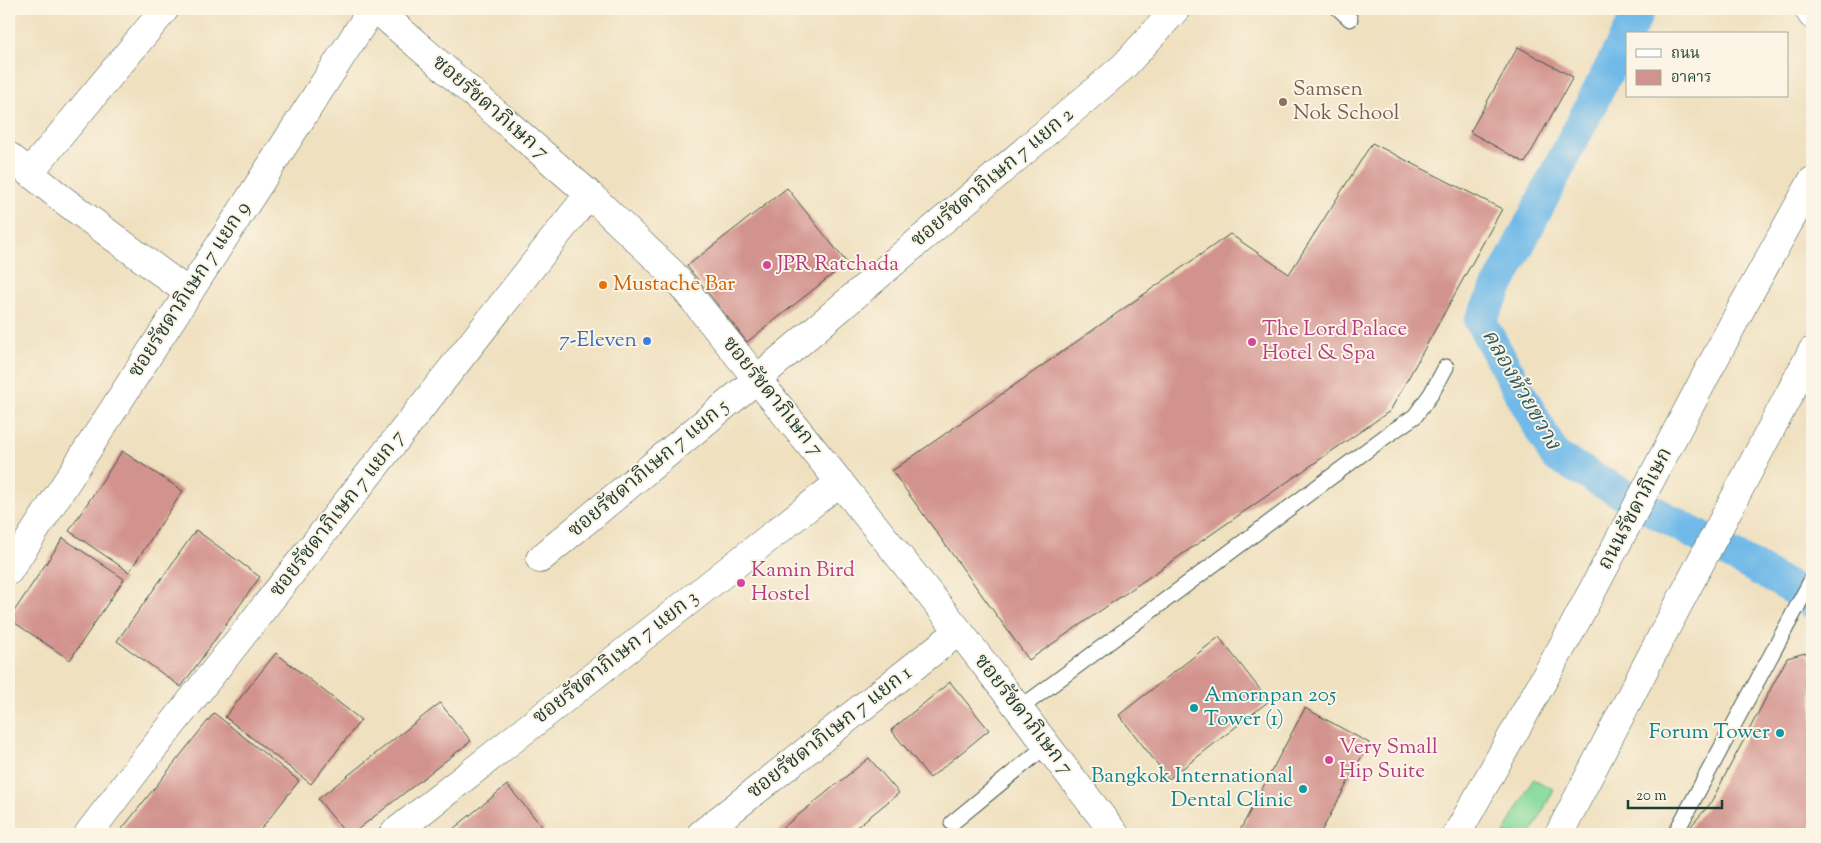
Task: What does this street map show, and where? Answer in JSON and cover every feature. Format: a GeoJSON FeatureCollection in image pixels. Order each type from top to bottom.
{"type":"FeatureCollection","features":[{"type":"Feature","properties":{"kind":"street"},"geometry":{"type":"LineString","coordinates":[[165,9],[19,164],[189,293]]}},
{"type":"Feature","properties":{"kind":"street","name":"ซอยรัชดาภิเษก 7 แยก 9"},"geometry":{"type":"LineString","coordinates":[[9,571],[372,9]]}},
{"type":"Feature","properties":{"kind":"street","name":"ซอยรัชดาภิเษก 7"},"geometry":{"type":"LineString","coordinates":[[376,9],[589,194],[672,273],[959,631],[1115,834]]}},
{"type":"Feature","properties":{"kind":"street","name":"ซอยรัชดาภิเษก 7 แยก 2"},"geometry":{"type":"LineString","coordinates":[[757,379],[1124,66],[1176,9]]}},
{"type":"Feature","properties":{"kind":"street"},"geometry":{"type":"LineString","coordinates":[[1808,9],[1812,15]]}},
{"type":"Feature","properties":{"kind":"street","name":"ถนนรัชดาภิเษก"},"geometry":{"type":"LineString","coordinates":[[1457,834],[1571,631],[1742,308],[1812,181]]}},
{"type":"Feature","properties":{"kind":"street","name":"ซอยรัชดาภิเษก 7 แยก 7"},"geometry":{"type":"LineString","coordinates":[[88,834],[589,194]]}},
{"type":"Feature","properties":{"kind":"street"},"geometry":{"type":"LineString","coordinates":[[1559,834],[1812,351]]}},
{"type":"Feature","properties":{"kind":"street","name":"ซอยรัชดาภิเษก 7 แยก 5"},"geometry":{"type":"LineString","coordinates":[[540,559],[757,379]]}},
{"type":"Feature","properties":{"kind":"street","name":"ซอยรัชดาภิเษก 7 แยก 3"},"geometry":{"type":"LineString","coordinates":[[393,834],[840,482]]}},
{"type":"Feature","properties":{"kind":"street","name":"ซอยรัชดาภิเษก 7 แยก 1"},"geometry":{"type":"LineString","coordinates":[[701,834],[959,631]]}},
{"type":"Feature","properties":{"kind":"lane"},"geometry":{"type":"LineString","coordinates":[[1339,9],[1350,19]]}},
{"type":"Feature","properties":{"kind":"lane"},"geometry":{"type":"LineString","coordinates":[[1019,709],[1415,416],[1431,394],[1446,367]]}},
{"type":"Feature","properties":{"kind":"lane"},"geometry":{"type":"LineString","coordinates":[[1674,834],[1812,579]]}},
{"type":"Feature","properties":{"kind":"lane"},"geometry":{"type":"LineString","coordinates":[[952,823],[1047,745]]}},
{"type":"Feature","properties":{"kind":"green space"},"geometry":{"type":"Polygon","coordinates":[[[1533,779],[1554,789],[1531,834],[1504,834],[1533,779]]]}},
{"type":"Feature","properties":{"kind":"building"},"geometry":{"type":"Polygon","coordinates":[[[1518,47],[1573,77],[1525,163],[1470,132],[1518,47]]]}},
{"type":"Feature","properties":{"kind":"building","name":"The Lord Palace Hotel & Spa"},"geometry":{"type":"Polygon","coordinates":[[[1372,143],[1502,209],[1390,411],[1029,660],[892,471],[1230,234],[1289,274],[1372,143]]]}},
{"type":"Feature","properties":{"kind":"building","name":"JPR Ratchada"},"geometry":{"type":"Polygon","coordinates":[[[787,188],[847,263],[747,342],[687,266],[787,188]]]}},
{"type":"Feature","properties":{"kind":"building"},"geometry":{"type":"Polygon","coordinates":[[[122,451],[183,491],[129,572],[69,531],[122,451]]]}},
{"type":"Feature","properties":{"kind":"building"},"geometry":{"type":"Polygon","coordinates":[[[196,530],[260,577],[181,687],[117,641],[196,530]]]}},
{"type":"Feature","properties":{"kind":"building"},"geometry":{"type":"Polygon","coordinates":[[[63,538],[124,579],[70,660],[9,619],[63,538]]]}},
{"type":"Feature","properties":{"kind":"building","name":"Amornpan 205 Tower (1)"},"geometry":{"type":"Polygon","coordinates":[[[1219,637],[1269,701],[1169,779],[1119,715],[1219,637]]]}},
{"type":"Feature","properties":{"kind":"building"},"geometry":{"type":"Polygon","coordinates":[[[276,653],[361,720],[311,784],[225,717],[276,653]]]}},
{"type":"Feature","properties":{"kind":"building","name":"Forum Tower"},"geometry":{"type":"Polygon","coordinates":[[[1805,653],[1812,661],[1812,834],[1684,834],[1710,804],[1787,658],[1805,653]]]}},
{"type":"Feature","properties":{"kind":"building"},"geometry":{"type":"Polygon","coordinates":[[[950,682],[989,730],[930,778],[891,730],[950,682]]]}},
{"type":"Feature","properties":{"kind":"building"},"geometry":{"type":"Polygon","coordinates":[[[440,703],[471,741],[352,834],[346,834],[318,799],[440,703]]]}},
{"type":"Feature","properties":{"kind":"building","name":"Bangkok International Dental Clinic"},"geometry":{"type":"Polygon","coordinates":[[[1305,708],[1369,743],[1320,834],[1238,834],[1305,708]]]}},
{"type":"Feature","properties":{"kind":"building"},"geometry":{"type":"Polygon","coordinates":[[[214,713],[299,781],[257,834],[118,834],[214,713]]]}},
{"type":"Feature","properties":{"kind":"building"},"geometry":{"type":"Polygon","coordinates":[[[869,758],[899,793],[848,834],[775,834],[869,758]]]}},
{"type":"Feature","properties":{"kind":"building"},"geometry":{"type":"Polygon","coordinates":[[[507,785],[545,830],[540,834],[447,834],[507,785]]]}},
{"type":"Feature","properties":{"kind":"waterway","name":"คลองห้วยขวาง"},"geometry":{"type":"LineString","coordinates":[[1628,32],[1640,9]]}},
{"type":"Feature","properties":{"kind":"waterway","name":"คลองห้วยขวาง"},"geometry":{"type":"LineString","coordinates":[[1626,36],[1480,321],[1555,456],[1804,595],[1812,603]]}},
{"type":"Feature","properties":{"kind":"place","name":"Samsen Nok School"},"geometry":{"type":"Point","coordinates":[1283,102]}},
{"type":"Feature","properties":{"kind":"place","name":"JPR Ratchada"},"geometry":{"type":"Point","coordinates":[767,265]}},
{"type":"Feature","properties":{"kind":"place","name":"Mustache Bar"},"geometry":{"type":"Point","coordinates":[603,285]}},
{"type":"Feature","properties":{"kind":"place","name":"7-Eleven"},"geometry":{"type":"Point","coordinates":[647,341]}},
{"type":"Feature","properties":{"kind":"place","name":"The Lord Palace Hotel & Spa"},"geometry":{"type":"Point","coordinates":[1252,342]}},
{"type":"Feature","properties":{"kind":"place","name":"Kamin Bird Hostel"},"geometry":{"type":"Point","coordinates":[741,583]}},
{"type":"Feature","properties":{"kind":"place","name":"Amornpan 205 Tower (1)"},"geometry":{"type":"Point","coordinates":[1194,708]}},
{"type":"Feature","properties":{"kind":"place","name":"Forum Tower"},"geometry":{"type":"Point","coordinates":[1780,733]}},
{"type":"Feature","properties":{"kind":"place","name":"Very Small Hip Suite"},"geometry":{"type":"Point","coordinates":[1329,760]}},
{"type":"Feature","properties":{"kind":"place","name":"Bangkok International Dental Clinic"},"geometry":{"type":"Point","coordinates":[1303,789]}}]}
